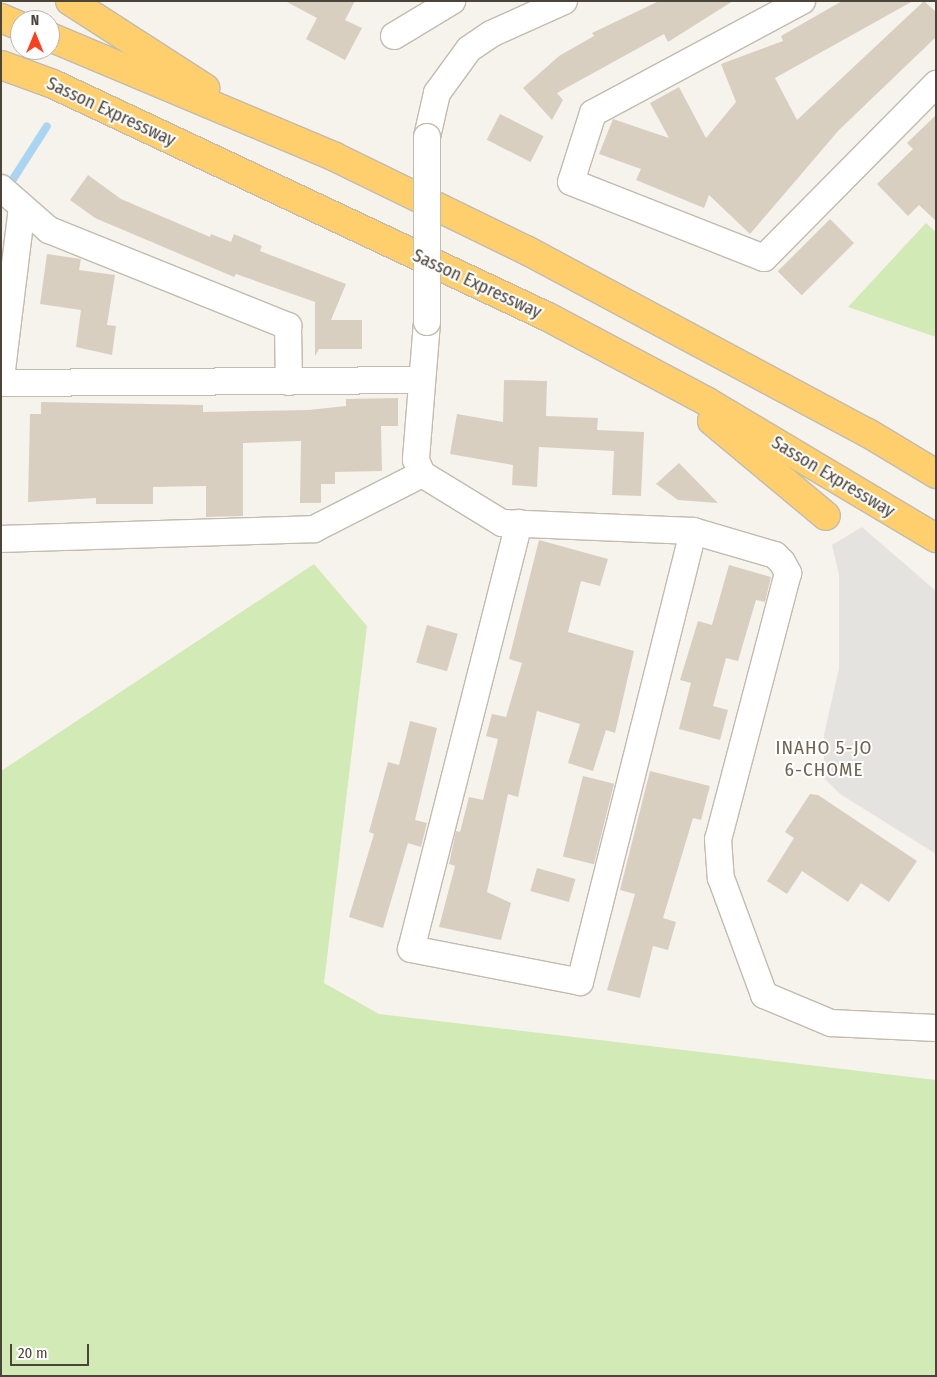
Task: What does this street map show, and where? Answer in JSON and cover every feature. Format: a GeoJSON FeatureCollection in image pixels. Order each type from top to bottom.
{"type":"FeatureCollection","features":[{"type":"Feature","properties":{"kind":"highway"},"geometry":{"type":"LineString","coordinates":[[70,1],[260,124]]}},
{"type":"Feature","properties":{"kind":"highway"},"geometry":{"type":"LineString","coordinates":[[60,41],[260,124],[528,251],[868,432],[936,474]]}},
{"type":"Feature","properties":{"kind":"highway","name":"Sasson Expressway"},"geometry":{"type":"LineString","coordinates":[[1,64],[53,84],[548,317],[652,372],[936,538]]}},
{"type":"Feature","properties":{"kind":"highway"},"geometry":{"type":"LineString","coordinates":[[652,372],[826,516]]}},
{"type":"Feature","properties":{"kind":"street"},"geometry":{"type":"LineString","coordinates":[[394,36],[452,1]]}},
{"type":"Feature","properties":{"kind":"street"},"geometry":{"type":"LineString","coordinates":[[564,1],[491,34],[469,49],[437,92],[427,137],[427,322],[416,460],[422,474],[502,522],[694,531],[775,555],[788,573],[718,839],[721,878],[758,987],[764,995],[831,1023],[936,1028]]}},
{"type":"Feature","properties":{"kind":"street"},"geometry":{"type":"LineString","coordinates":[[802,1],[593,113],[571,182],[764,258],[936,84]]}},
{"type":"Feature","properties":{"kind":"street"},"geometry":{"type":"LineString","coordinates":[[1,378],[14,200]]}},
{"type":"Feature","properties":{"kind":"street"},"geometry":{"type":"LineString","coordinates":[[14,200],[49,230],[288,326],[288,382]]}},
{"type":"Feature","properties":{"kind":"street"},"geometry":{"type":"LineString","coordinates":[[1,383],[422,380]]}},
{"type":"Feature","properties":{"kind":"street"},"geometry":{"type":"LineString","coordinates":[[1,538],[314,529],[422,474]]}},
{"type":"Feature","properties":{"kind":"street"},"geometry":{"type":"LineString","coordinates":[[519,523],[410,950],[580,982],[694,531]]}},
{"type":"Feature","properties":{"kind":"green space"},"geometry":{"type":"Polygon","coordinates":[[[926,223],[936,232],[936,337],[848,307],[926,223]]]}},
{"type":"Feature","properties":{"kind":"green space"},"geometry":{"type":"Polygon","coordinates":[[[314,564],[367,626],[324,983],[379,1014],[936,1080],[936,1376],[1,1376],[1,771],[314,564]]]}},
{"type":"Feature","properties":{"kind":"shaded area"},"geometry":{"type":"Polygon","coordinates":[[[862,527],[936,591],[936,854],[840,794],[824,778],[824,735],[839,668],[839,575],[832,545],[862,527]]]}},
{"type":"Feature","properties":{"kind":"building"},"geometry":{"type":"Polygon","coordinates":[[[285,1],[355,1],[345,20],[362,28],[345,60],[306,39],[317,18],[285,1]]]}},
{"type":"Feature","properties":{"kind":"building"},"geometry":{"type":"Polygon","coordinates":[[[659,1],[733,1],[668,42],[664,34],[557,93],[563,100],[552,120],[523,88],[559,56],[594,36],[592,33],[659,1]]]}},
{"type":"Feature","properties":{"kind":"building"},"geometry":{"type":"Polygon","coordinates":[[[842,1],[913,1],[775,78],[797,120],[924,1],[936,12],[936,37],[839,130],[750,234],[709,195],[704,208],[636,180],[641,169],[599,154],[613,119],[669,138],[650,103],[679,87],[706,138],[736,102],[721,64],[783,41],[781,36],[842,1]]]}},
{"type":"Feature","properties":{"kind":"building"},"geometry":{"type":"Polygon","coordinates":[[[500,114],[544,136],[530,162],[487,140],[500,114]]]}},
{"type":"Feature","properties":{"kind":"building"},"geometry":{"type":"Polygon","coordinates":[[[936,115],[936,221],[919,205],[908,216],[877,184],[913,149],[907,143],[936,115]]]}},
{"type":"Feature","properties":{"kind":"building"},"geometry":{"type":"Polygon","coordinates":[[[88,175],[121,199],[210,237],[211,234],[231,242],[234,234],[262,246],[260,251],[346,284],[331,320],[362,320],[362,349],[319,349],[315,356],[315,302],[236,274],[234,277],[95,218],[70,200],[88,175]]]}},
{"type":"Feature","properties":{"kind":"building"},"geometry":{"type":"Polygon","coordinates":[[[830,219],[854,243],[802,295],[778,271],[830,219]]]}},
{"type":"Feature","properties":{"kind":"building"},"geometry":{"type":"Polygon","coordinates":[[[47,254],[81,259],[79,270],[115,275],[107,325],[116,326],[112,355],[76,347],[81,310],[40,304],[47,254]]]}},
{"type":"Feature","properties":{"kind":"building"},"geometry":{"type":"Polygon","coordinates":[[[504,380],[547,381],[546,416],[598,418],[597,430],[644,432],[641,496],[612,495],[614,451],[539,447],[537,487],[512,485],[513,465],[450,454],[457,414],[503,422],[504,380]]]}},
{"type":"Feature","properties":{"kind":"building"},"geometry":{"type":"Polygon","coordinates":[[[398,398],[398,426],[381,426],[382,471],[335,472],[335,484],[321,484],[321,503],[300,503],[301,441],[243,443],[243,516],[206,517],[206,486],[153,487],[153,504],[96,504],[96,498],[28,502],[30,414],[41,414],[41,402],[203,405],[203,412],[308,410],[346,406],[346,399],[398,398]]]}},
{"type":"Feature","properties":{"kind":"building"},"geometry":{"type":"Polygon","coordinates":[[[679,463],[718,503],[678,500],[656,484],[679,463]]]}},
{"type":"Feature","properties":{"kind":"building"},"geometry":{"type":"Polygon","coordinates":[[[539,540],[608,559],[600,586],[581,581],[568,632],[634,651],[615,733],[606,730],[593,771],[568,763],[580,724],[537,711],[518,797],[508,794],[487,892],[511,903],[501,940],[439,927],[455,866],[449,864],[456,831],[460,832],[469,797],[483,800],[498,739],[486,736],[492,714],[506,717],[522,663],[509,659],[539,540]]]}},
{"type":"Feature","properties":{"kind":"building"},"geometry":{"type":"Polygon","coordinates":[[[729,565],[771,577],[765,602],[756,600],[738,661],[726,658],[713,706],[728,710],[720,740],[679,729],[691,683],[680,680],[698,621],[712,625],[729,565]]]}},
{"type":"Feature","properties":{"kind":"building"},"geometry":{"type":"Polygon","coordinates":[[[427,625],[458,634],[447,671],[416,662],[427,625]]]}},
{"type":"Feature","properties":{"kind":"building"},"geometry":{"type":"Polygon","coordinates":[[[410,721],[437,728],[415,820],[427,823],[421,847],[408,843],[383,928],[349,917],[374,834],[369,832],[388,762],[399,765],[410,721]]]}},
{"type":"Feature","properties":{"kind":"building"},"geometry":{"type":"Polygon","coordinates":[[[650,771],[710,786],[701,820],[693,818],[663,918],[676,922],[668,950],[653,946],[640,998],[607,990],[635,894],[620,890],[650,771]]]}},
{"type":"Feature","properties":{"kind":"building"},"geometry":{"type":"Polygon","coordinates":[[[583,776],[614,784],[594,864],[563,857],[583,776]]]}},
{"type":"Feature","properties":{"kind":"building"},"geometry":{"type":"Polygon","coordinates":[[[810,794],[818,795],[917,861],[889,902],[861,883],[848,902],[802,871],[787,894],[767,881],[794,838],[785,832],[810,794]]]}},
{"type":"Feature","properties":{"kind":"building"},"geometry":{"type":"Polygon","coordinates":[[[537,868],[575,879],[569,902],[530,891],[537,868]]]}},
{"type":"Feature","properties":{"kind":"waterway"},"geometry":{"type":"LineString","coordinates":[[8,187],[47,126]]}},
{"type":"Feature","properties":{"kind":"district","name":"INAHO 5-JO 6-CHOME"},"geometry":{"type":"Point","coordinates":[824,759]}}]}
